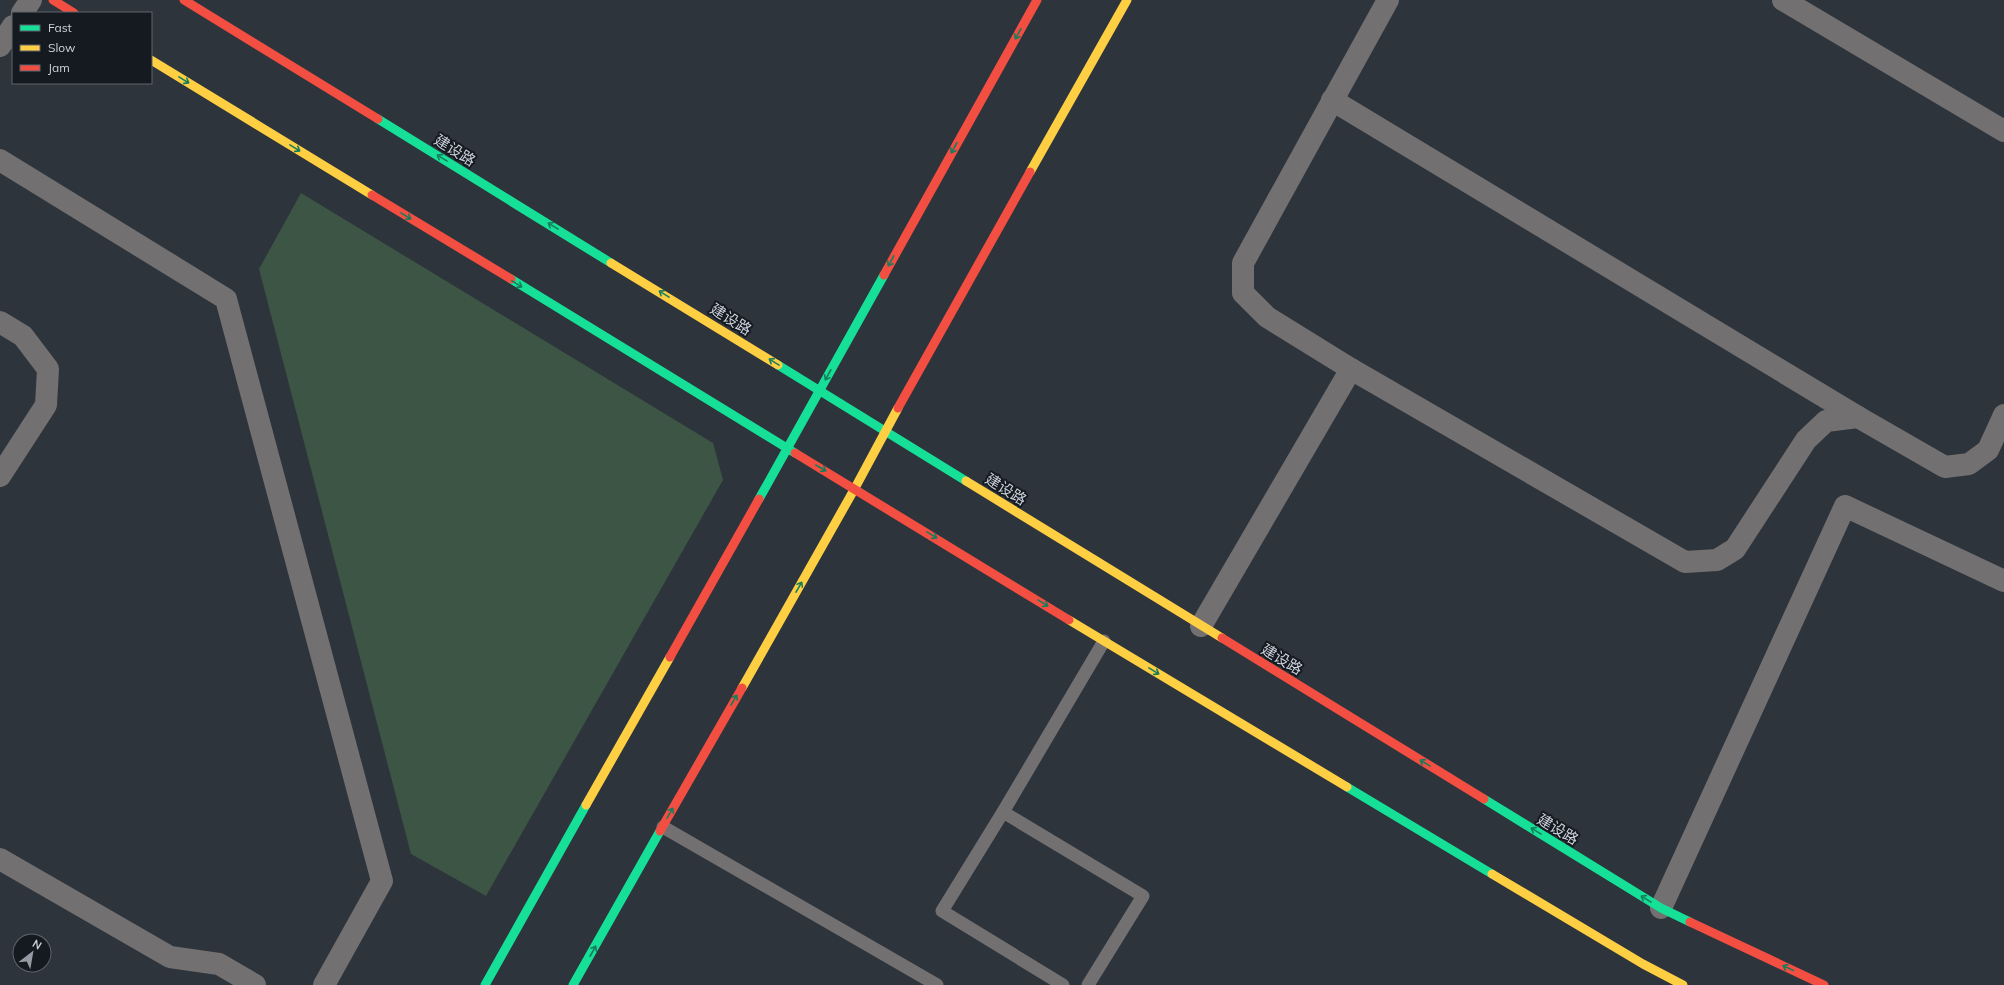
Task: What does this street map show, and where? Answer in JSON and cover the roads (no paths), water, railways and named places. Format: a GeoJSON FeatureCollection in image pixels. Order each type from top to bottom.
{"type":"FeatureCollection","features":[{"type":"Feature","properties":{"kind":"main road"},"geometry":{"type":"LineString","coordinates":[[53,0],[72,12]]}},
{"type":"Feature","properties":{"kind":"main road","name":"建设路"},"geometry":{"type":"LineString","coordinates":[[184,0],[1661,908],[1824,985]]}},
{"type":"Feature","properties":{"kind":"main road"},"geometry":{"type":"LineString","coordinates":[[485,985],[820,390],[1037,0]]}},
{"type":"Feature","properties":{"kind":"main road"},"geometry":{"type":"LineString","coordinates":[[574,985],[855,488],[885,430],[1127,0]]}},
{"type":"Feature","properties":{"kind":"main road"},"geometry":{"type":"LineString","coordinates":[[152,61],[1104,641],[1643,964],[1683,985]]}},
{"type":"Feature","properties":{"kind":"street"},"geometry":{"type":"LineString","coordinates":[[23,12],[31,0]]}},
{"type":"Feature","properties":{"kind":"street"},"geometry":{"type":"LineString","coordinates":[[1388,0],[1243,263],[1243,293],[1267,317],[1351,369],[1685,562],[1717,560],[1735,549],[1806,440],[1826,422],[1858,417]]}},
{"type":"Feature","properties":{"kind":"street"},"geometry":{"type":"LineString","coordinates":[[1783,0],[2004,131]]}},
{"type":"Feature","properties":{"kind":"street"},"geometry":{"type":"LineString","coordinates":[[0,46],[12,28]]}},
{"type":"Feature","properties":{"kind":"street"},"geometry":{"type":"LineString","coordinates":[[1332,100],[1858,417],[1945,467],[1969,464],[1988,450],[2004,415]]}},
{"type":"Feature","properties":{"kind":"street"},"geometry":{"type":"LineString","coordinates":[[0,160],[226,299],[382,881],[324,985]]}},
{"type":"Feature","properties":{"kind":"street"},"geometry":{"type":"LineString","coordinates":[[0,322],[23,336],[48,369],[46,405],[0,476]]}},
{"type":"Feature","properties":{"kind":"street"},"geometry":{"type":"LineString","coordinates":[[1201,626],[1351,369]]}},
{"type":"Feature","properties":{"kind":"street"},"geometry":{"type":"LineString","coordinates":[[1661,908],[1845,506],[2004,581]]}},
{"type":"Feature","properties":{"kind":"street"},"geometry":{"type":"LineString","coordinates":[[0,859],[170,957],[219,964],[255,985]]}},
{"type":"Feature","properties":{"kind":"lane"},"geometry":{"type":"LineString","coordinates":[[1063,985],[942,911],[1004,812],[1104,641]]}},
{"type":"Feature","properties":{"kind":"lane"},"geometry":{"type":"LineString","coordinates":[[1004,812],[1143,896],[1088,985]]}},
{"type":"Feature","properties":{"kind":"lane"},"geometry":{"type":"LineString","coordinates":[[663,827],[937,985]]}}]}
